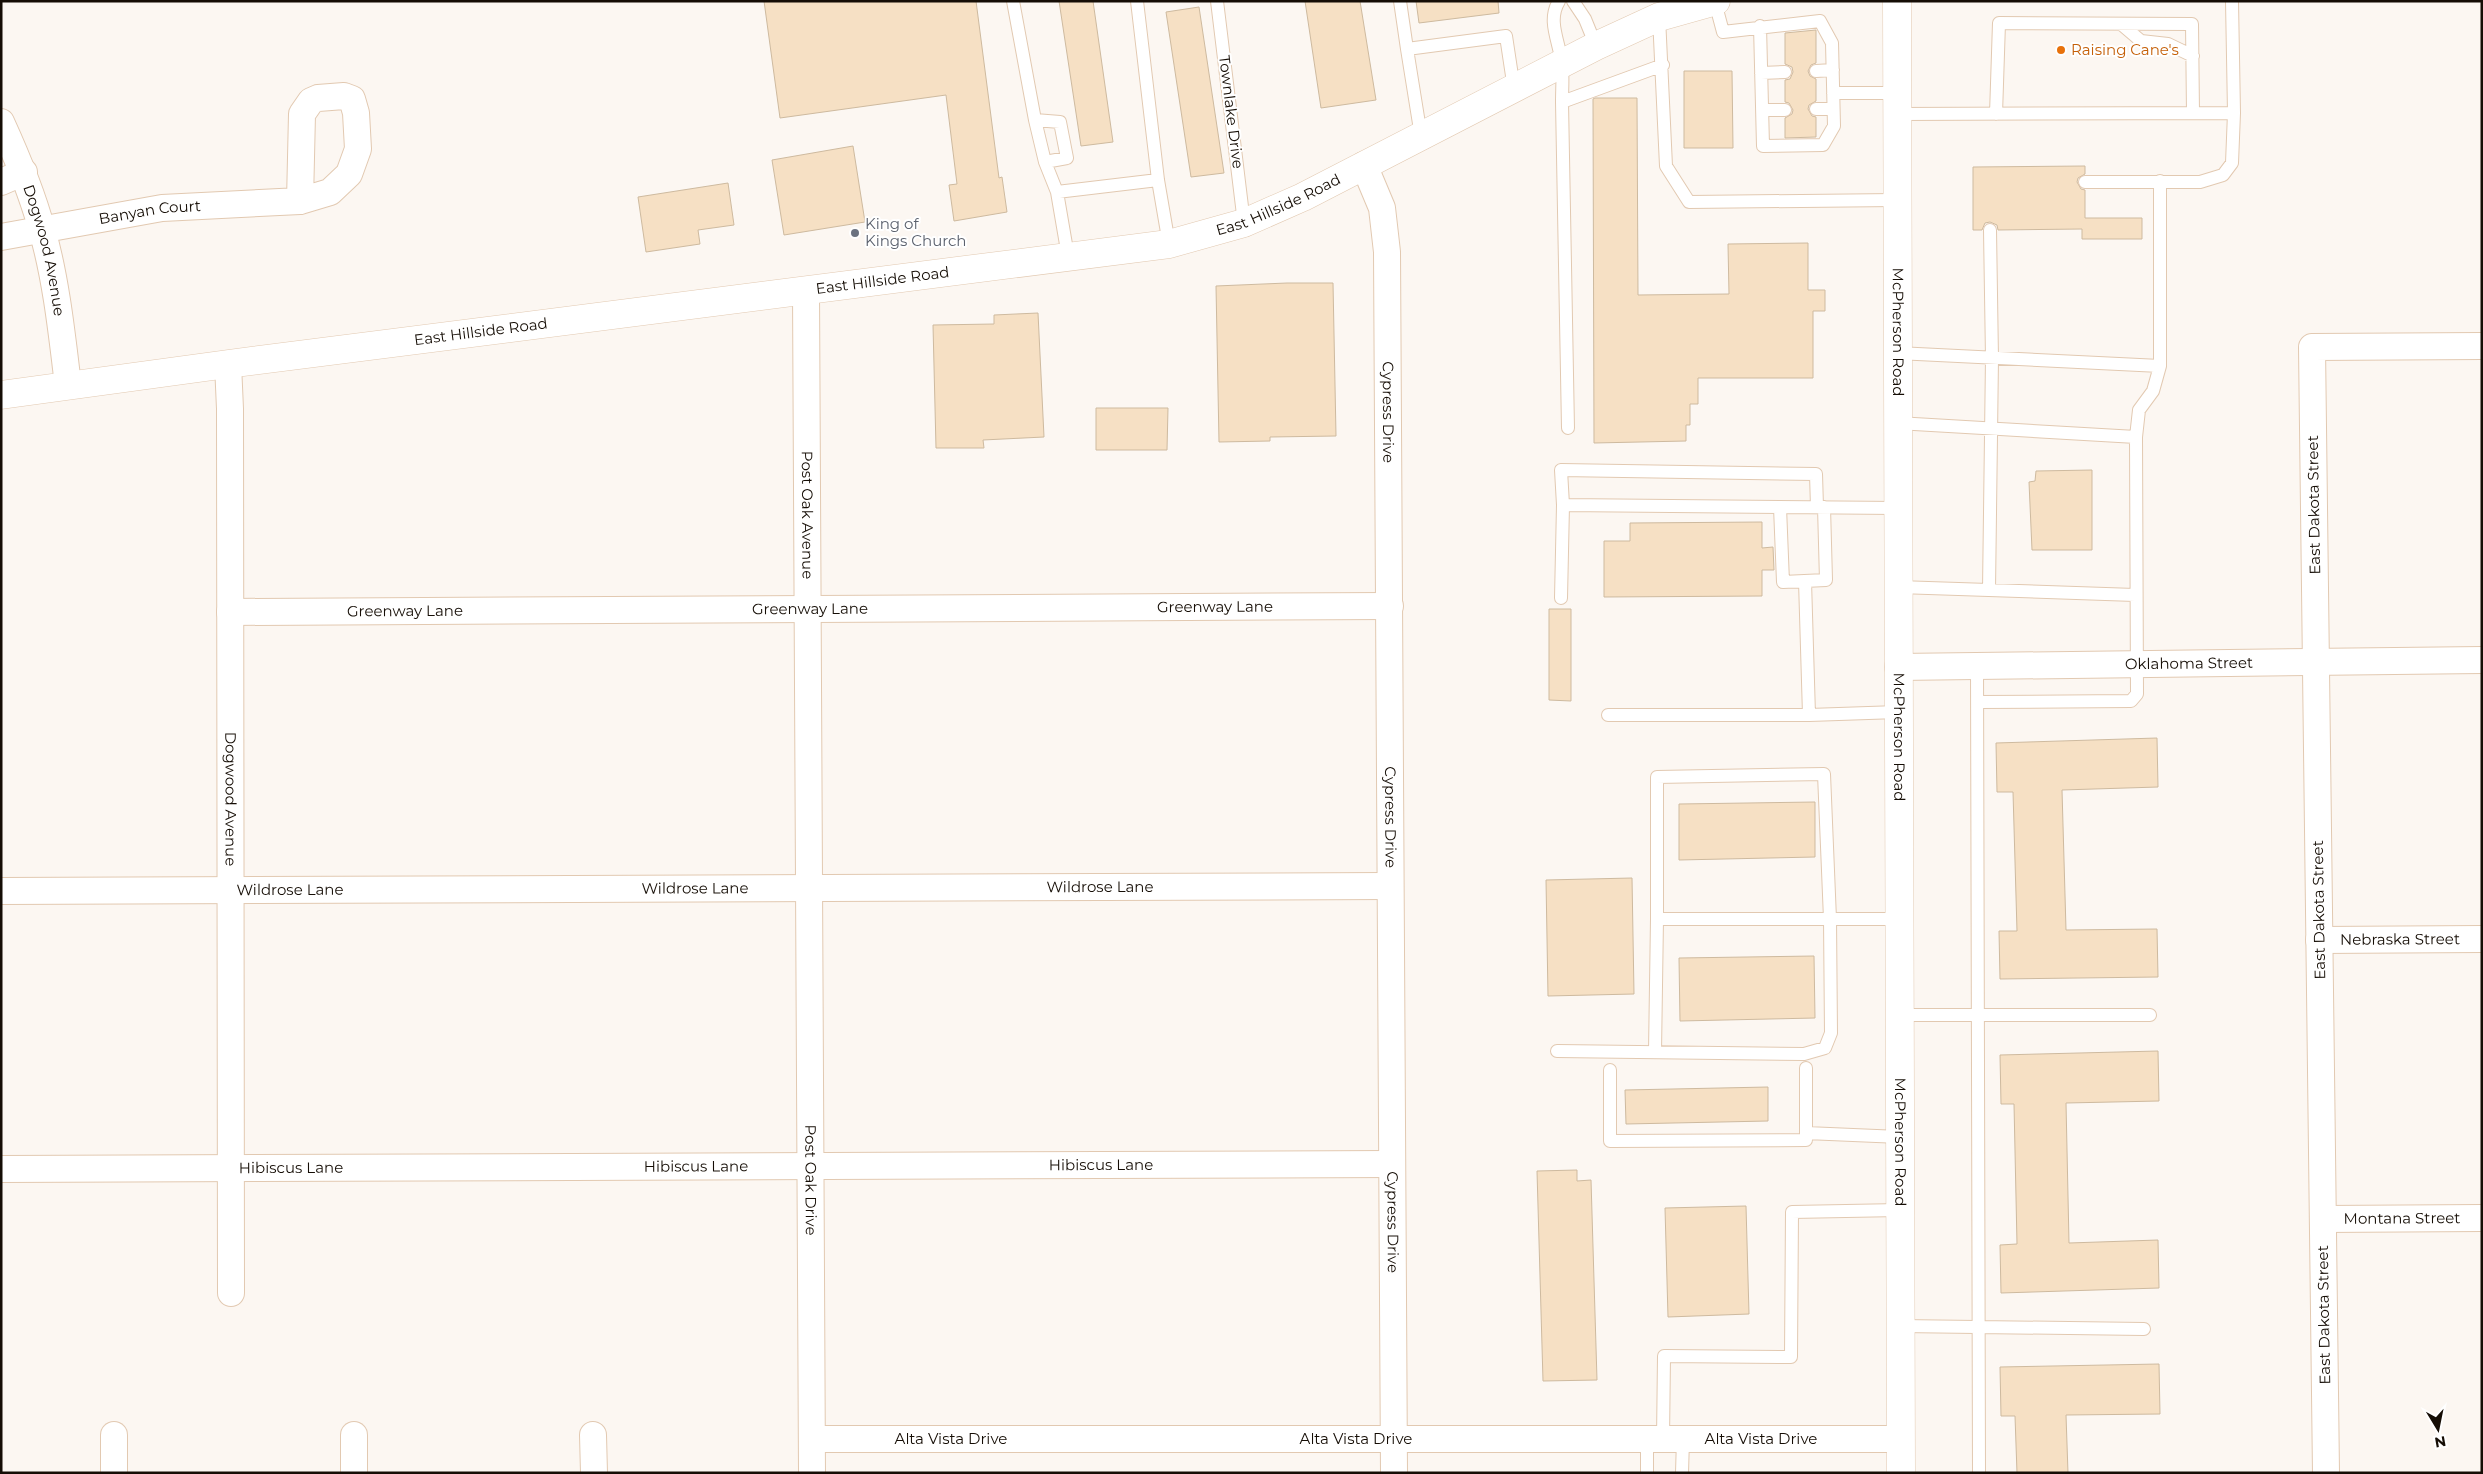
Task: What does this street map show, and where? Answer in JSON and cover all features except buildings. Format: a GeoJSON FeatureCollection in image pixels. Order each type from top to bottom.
{"type":"FeatureCollection","features":[{"type":"Feature","properties":{"kind":"street","name":"McPherson Road"},"geometry":{"type":"LineString","coordinates":[[1897,1],[1896,200],[1901,1473]]}},
{"type":"Feature","properties":{"kind":"street","name":"East Hillside Road"},"geometry":{"type":"LineString","coordinates":[[1,395],[228,364],[1169,244],[1244,223],[1303,197],[1596,46],[1659,17],[1716,2]]}},
{"type":"Feature","properties":{"kind":"street","name":"Dogwood Avenue"},"geometry":{"type":"LineString","coordinates":[[1,122],[12,177],[43,231],[62,330],[68,385]]}},
{"type":"Feature","properties":{"kind":"street","name":"Cypress Drive"},"geometry":{"type":"LineString","coordinates":[[1364,165],[1382,208],[1387,252],[1390,606],[1389,886],[1394,1473]]}},
{"type":"Feature","properties":{"kind":"street","name":"Banyan Court"},"geometry":{"type":"LineString","coordinates":[[1,237],[43,231],[99,218],[162,208],[300,202]]}},
{"type":"Feature","properties":{"kind":"street","name":"Post Oak Avenue"},"geometry":{"type":"LineString","coordinates":[[806,291],[809,888]]}},
{"type":"Feature","properties":{"kind":"street","name":"East Dakota Street"},"geometry":{"type":"LineString","coordinates":[[2326,1473],[2312,347],[2482,346]]}},
{"type":"Feature","properties":{"kind":"street","name":"Dogwood Avenue"},"geometry":{"type":"LineString","coordinates":[[228,364],[230,409],[232,890],[231,1293]]}},
{"type":"Feature","properties":{"kind":"street","name":"Greenway Lane"},"geometry":{"type":"LineString","coordinates":[[230,612],[1390,606]]}},
{"type":"Feature","properties":{"kind":"street","name":"Oklahoma Street"},"geometry":{"type":"LineString","coordinates":[[1898,667],[2482,660]]}},
{"type":"Feature","properties":{"kind":"street","name":"Wildrose Lane"},"geometry":{"type":"LineString","coordinates":[[1,891],[1389,886]]}},
{"type":"Feature","properties":{"kind":"street","name":"Post Oak Drive"},"geometry":{"type":"LineString","coordinates":[[809,888],[812,1473]]}},
{"type":"Feature","properties":{"kind":"street","name":"Nebraska Street"},"geometry":{"type":"LineString","coordinates":[[2320,940],[2482,939]]}},
{"type":"Feature","properties":{"kind":"street","name":"Hibiscus Lane"},"geometry":{"type":"LineString","coordinates":[[1,1170],[1391,1164]]}},
{"type":"Feature","properties":{"kind":"street","name":"Montana Street"},"geometry":{"type":"LineString","coordinates":[[2323,1219],[2482,1218]]}},
{"type":"Feature","properties":{"kind":"street"},"geometry":{"type":"LineString","coordinates":[[114,1434],[114,1473]]}},
{"type":"Feature","properties":{"kind":"street"},"geometry":{"type":"LineString","coordinates":[[354,1434],[354,1473]]}},
{"type":"Feature","properties":{"kind":"street"},"geometry":{"type":"LineString","coordinates":[[593,1435],[594,1473]]}},
{"type":"Feature","properties":{"kind":"street","name":"Alta Vista Drive"},"geometry":{"type":"LineString","coordinates":[[812,1439],[1900,1439]]}},
{"type":"Feature","properties":{"kind":"lane"},"geometry":{"type":"LineString","coordinates":[[1013,1],[1045,162],[1057,192],[1068,256]]}},
{"type":"Feature","properties":{"kind":"lane"},"geometry":{"type":"LineString","coordinates":[[1137,1],[1158,180],[1169,244]]}},
{"type":"Feature","properties":{"kind":"lane","name":"Townlake Drive"},"geometry":{"type":"LineString","coordinates":[[1217,1],[1244,223]]}},
{"type":"Feature","properties":{"kind":"lane"},"geometry":{"type":"LineString","coordinates":[[1400,1],[1421,136]]}},
{"type":"Feature","properties":{"kind":"lane"},"geometry":{"type":"LineString","coordinates":[[1559,1],[1554,9],[1554,34],[1562,64],[1568,428]]}},
{"type":"Feature","properties":{"kind":"lane"},"geometry":{"type":"LineString","coordinates":[[1573,1],[1585,19],[1596,46]]}},
{"type":"Feature","properties":{"kind":"lane"},"geometry":{"type":"LineString","coordinates":[[2085,182],[2200,182],[2223,175],[2232,163],[2234,113],[2232,1]]}},
{"type":"Feature","properties":{"kind":"lane"},"geometry":{"type":"LineString","coordinates":[[1716,2],[1723,32],[1760,26],[1820,20],[1832,43],[1833,70],[1834,126],[1823,145],[1763,146],[1760,26]]}},
{"type":"Feature","properties":{"kind":"lane"},"geometry":{"type":"LineString","coordinates":[[1659,17],[1666,166],[1689,202],[1896,200]]}},
{"type":"Feature","properties":{"kind":"lane"},"geometry":{"type":"LineString","coordinates":[[1996,114],[1998,23],[2192,24],[2193,113]]}},
{"type":"Feature","properties":{"kind":"lane"},"geometry":{"type":"LineString","coordinates":[[2120,24],[2140,41],[2168,44],[2193,56]]}},
{"type":"Feature","properties":{"kind":"lane"},"geometry":{"type":"LineString","coordinates":[[1407,49],[1506,36],[1514,89]]}},
{"type":"Feature","properties":{"kind":"lane"},"geometry":{"type":"LineString","coordinates":[[1562,102],[1662,65]]}},
{"type":"Feature","properties":{"kind":"lane"},"geometry":{"type":"LineString","coordinates":[[1816,71],[1833,70]]}},
{"type":"Feature","properties":{"kind":"lane"},"geometry":{"type":"LineString","coordinates":[[1761,73],[1785,72]]}},
{"type":"Feature","properties":{"kind":"lane"},"geometry":{"type":"LineString","coordinates":[[1833,93],[1897,103],[1996,114],[2234,113]]}},
{"type":"Feature","properties":{"kind":"lane"},"geometry":{"type":"LineString","coordinates":[[1816,109],[1833,110]]}},
{"type":"Feature","properties":{"kind":"lane"},"geometry":{"type":"LineString","coordinates":[[1763,110],[1785,110]]}},
{"type":"Feature","properties":{"kind":"lane"},"geometry":{"type":"LineString","coordinates":[[1036,120],[1060,122],[1067,158],[1045,162]]}},
{"type":"Feature","properties":{"kind":"lane"},"geometry":{"type":"LineString","coordinates":[[1057,192],[1158,180]]}},
{"type":"Feature","properties":{"kind":"lane"},"geometry":{"type":"LineString","coordinates":[[1978,702],[2131,701],[2137,694],[2135,664],[2136,437],[2139,410],[2153,391],[2160,366],[2160,181]]}},
{"type":"Feature","properties":{"kind":"lane"},"geometry":{"type":"LineString","coordinates":[[1989,590],[1992,427],[1990,230]]}},
{"type":"Feature","properties":{"kind":"lane"},"geometry":{"type":"LineString","coordinates":[[1897,353],[2160,366]]}},
{"type":"Feature","properties":{"kind":"lane"},"geometry":{"type":"LineString","coordinates":[[1898,423],[1992,427],[2136,437]]}},
{"type":"Feature","properties":{"kind":"lane"},"geometry":{"type":"LineString","coordinates":[[1561,598],[1563,505],[1561,470],[1816,474],[1826,580],[1783,582],[1780,507]]}},
{"type":"Feature","properties":{"kind":"lane"},"geometry":{"type":"LineString","coordinates":[[1563,505],[1898,508]]}},
{"type":"Feature","properties":{"kind":"lane"},"geometry":{"type":"LineString","coordinates":[[1805,581],[1809,715]]}},
{"type":"Feature","properties":{"kind":"lane"},"geometry":{"type":"LineString","coordinates":[[1898,587],[2135,595]]}},
{"type":"Feature","properties":{"kind":"lane"},"geometry":{"type":"LineString","coordinates":[[1977,666],[1979,1473]]}},
{"type":"Feature","properties":{"kind":"lane"},"geometry":{"type":"LineString","coordinates":[[1608,715],[1809,715],[1898,712]]}},
{"type":"Feature","properties":{"kind":"lane"},"geometry":{"type":"LineString","coordinates":[[1557,1051],[1804,1054],[1825,1048],[1831,1033],[1830,919],[1824,774],[1658,778],[1655,1052]]}},
{"type":"Feature","properties":{"kind":"lane"},"geometry":{"type":"LineString","coordinates":[[1657,919],[1899,919]]}},
{"type":"Feature","properties":{"kind":"lane"},"geometry":{"type":"LineString","coordinates":[[1899,1015],[2150,1015]]}},
{"type":"Feature","properties":{"kind":"lane"},"geometry":{"type":"LineString","coordinates":[[1610,1070],[1610,1141],[1806,1140],[1806,1068]]}},
{"type":"Feature","properties":{"kind":"lane"},"geometry":{"type":"LineString","coordinates":[[1806,1134],[1900,1137]]}},
{"type":"Feature","properties":{"kind":"lane"},"geometry":{"type":"LineString","coordinates":[[1647,1473],[1664,1439],[1664,1356],[1790,1357],[1792,1212],[1900,1210]]}},
{"type":"Feature","properties":{"kind":"lane"},"geometry":{"type":"LineString","coordinates":[[1900,1326],[2144,1328]]}},
{"type":"Feature","properties":{"kind":"lane"},"geometry":{"type":"LineString","coordinates":[[1664,1439],[1682,1473]]}},
{"type":"Feature","properties":{"kind":"place","name":"Raising Cane's"},"geometry":{"type":"Point","coordinates":[2061,50]}},
{"type":"Feature","properties":{"kind":"place","name":"King of Kings Church"},"geometry":{"type":"Point","coordinates":[855,233]}}]}
